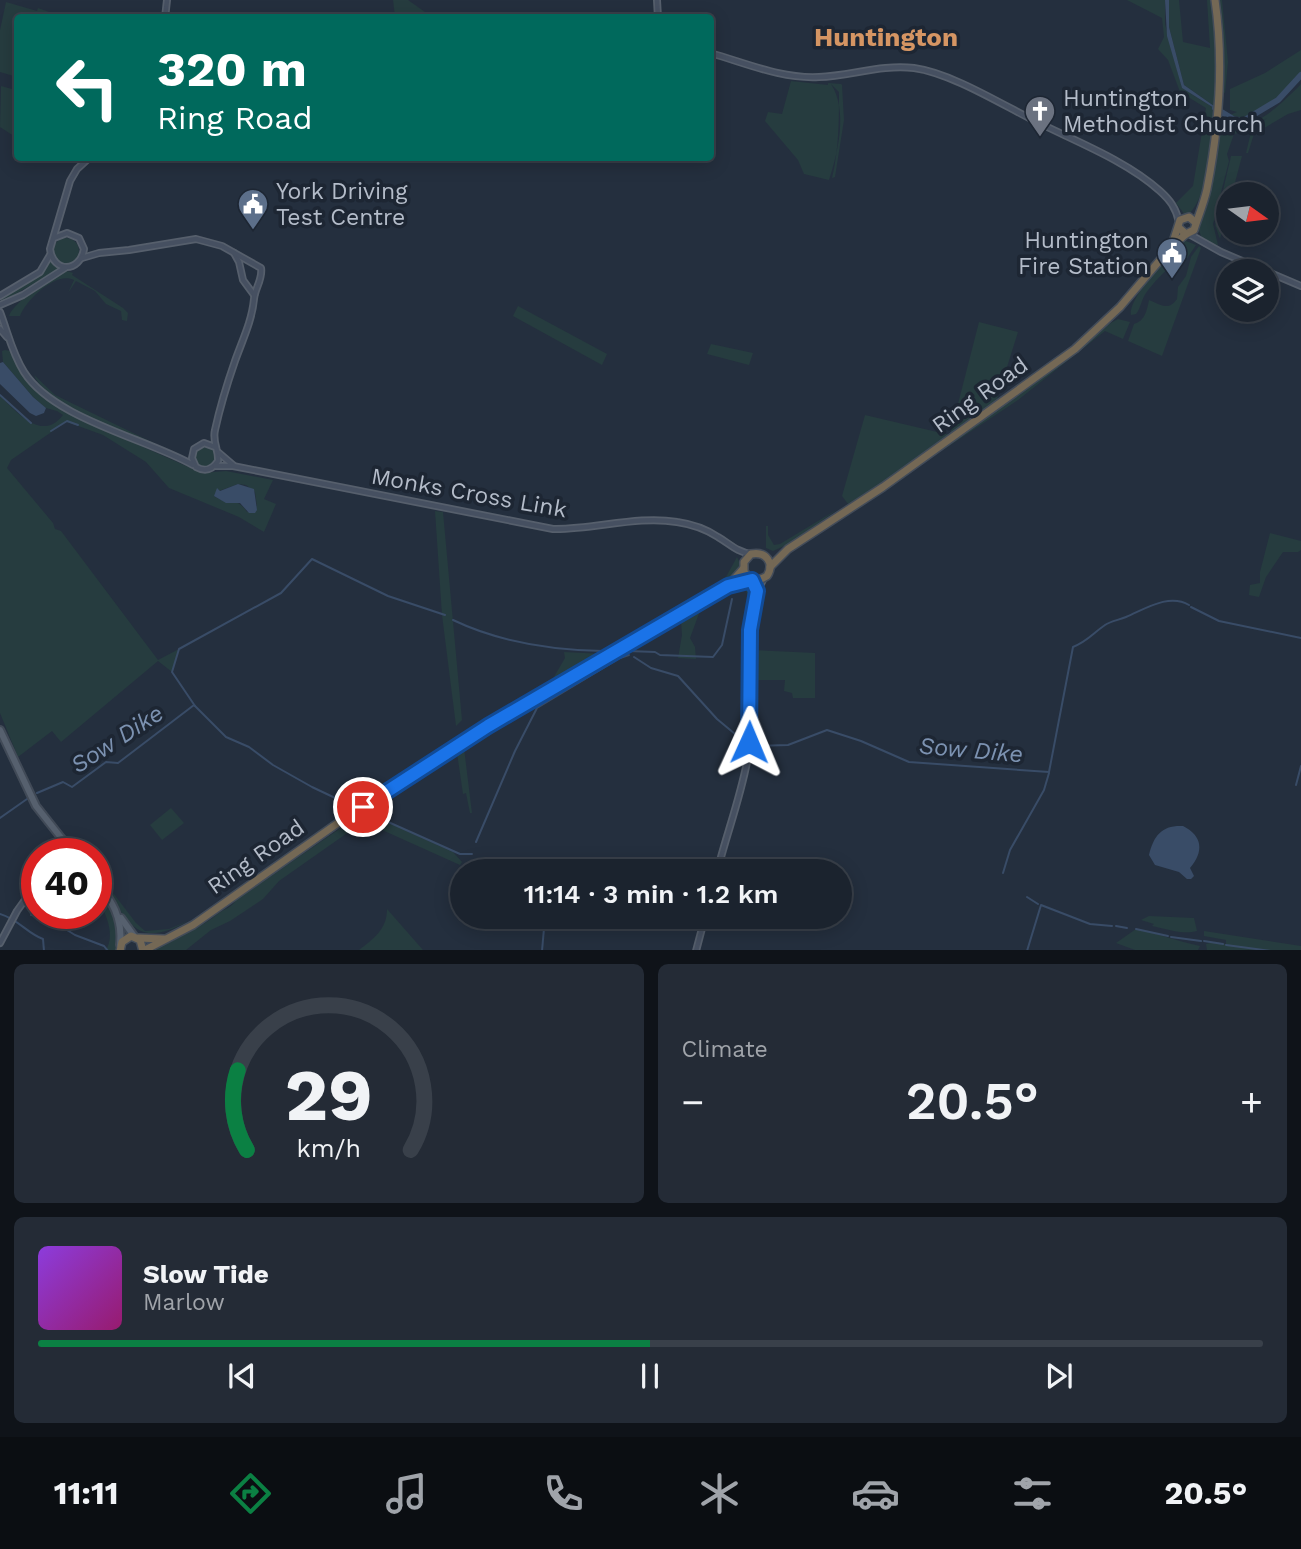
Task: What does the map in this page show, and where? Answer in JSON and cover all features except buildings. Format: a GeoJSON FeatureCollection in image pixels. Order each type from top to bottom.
{"type":"FeatureCollection","features":[{"type":"Feature","properties":{"kind":"highway","name":"Ring Road"},"geometry":{"type":"LineString","coordinates":[[770,567],[788,549],[892,481],[1075,349],[1121,306],[1171,246],[1200,208],[1206,191],[1218,103],[1220,33],[1215,0]]}},
{"type":"Feature","properties":{"kind":"highway","name":"Ring Road"},"geometry":{"type":"LineString","coordinates":[[763,555],[788,549]]}},
{"type":"Feature","properties":{"kind":"highway"},"geometry":{"type":"LineString","coordinates":[[751,554],[763,555],[768,559],[769,574],[763,579],[753,580],[743,568],[751,554]]}},
{"type":"Feature","properties":{"kind":"highway","name":"Ring Road"},"geometry":{"type":"LineString","coordinates":[[728,586],[743,568]]}},
{"type":"Feature","properties":{"kind":"highway","name":"Ring Road"},"geometry":{"type":"LineString","coordinates":[[143,950],[193,925],[345,818],[488,726],[728,586],[753,580]]}},
{"type":"Feature","properties":{"kind":"highway"},"geometry":{"type":"LineString","coordinates":[[120,947],[127,937],[164,939]]}},
{"type":"Feature","properties":{"kind":"highway"},"geometry":{"type":"LineString","coordinates":[[135,937],[142,942],[143,950]]}},
{"type":"Feature","properties":{"kind":"main road"},"geometry":{"type":"LineString","coordinates":[[0,730],[31,798],[61,838]]}},
{"type":"Feature","properties":{"kind":"main road"},"geometry":{"type":"LineString","coordinates":[[112,902],[122,930],[120,947]]}},
{"type":"Feature","properties":{"kind":"main road"},"geometry":{"type":"LineString","coordinates":[[119,917],[135,937]]}},
{"type":"Feature","properties":{"kind":"street"},"geometry":{"type":"LineString","coordinates":[[714,54],[774,72],[806,77],[903,68],[928,72],[967,87],[1120,164],[1157,188],[1200,239],[1217,250],[1301,286]]}},
{"type":"Feature","properties":{"kind":"street"},"geometry":{"type":"LineString","coordinates":[[0,296],[36,276],[44,268],[71,181],[77,169],[86,161]]}},
{"type":"Feature","properties":{"kind":"street"},"geometry":{"type":"LineString","coordinates":[[60,218],[67,233]]}},
{"type":"Feature","properties":{"kind":"street"},"geometry":{"type":"LineString","coordinates":[[54,238],[67,233],[99,253]]}},
{"type":"Feature","properties":{"kind":"street"},"geometry":{"type":"LineString","coordinates":[[0,305],[23,295],[66,267],[77,264],[82,258],[99,253],[196,239],[210,241],[261,268],[252,313],[226,388],[215,431],[219,457],[215,466],[205,470],[76,412],[43,391],[20,365],[0,328]]}},
{"type":"Feature","properties":{"kind":"street"},"geometry":{"type":"LineString","coordinates":[[82,258],[83,244]]}},
{"type":"Feature","properties":{"kind":"street"},"geometry":{"type":"LineString","coordinates":[[234,253],[241,275],[254,295]]}},
{"type":"Feature","properties":{"kind":"street"},"geometry":{"type":"LineString","coordinates":[[50,255],[56,264],[66,267]]}},
{"type":"Feature","properties":{"kind":"street"},"geometry":{"type":"LineString","coordinates":[[241,270],[249,262]]}},
{"type":"Feature","properties":{"kind":"street"},"geometry":{"type":"LineString","coordinates":[[247,282],[260,280]]}},
{"type":"Feature","properties":{"kind":"street"},"geometry":{"type":"LineString","coordinates":[[0,312],[7,338]]}},
{"type":"Feature","properties":{"kind":"street"},"geometry":{"type":"LineString","coordinates":[[196,467],[192,453],[215,431]]}},
{"type":"Feature","properties":{"kind":"street"},"geometry":{"type":"LineString","coordinates":[[204,443],[216,449],[233,466]]}},
{"type":"Feature","properties":{"kind":"street"},"geometry":{"type":"LineString","coordinates":[[177,456],[192,453]]}},
{"type":"Feature","properties":{"kind":"street","name":"Monks Cross Link"},"geometry":{"type":"LineString","coordinates":[[215,466],[233,466],[553,528],[586,529],[647,521],[677,522],[710,532],[736,550],[751,554]]}},
{"type":"Feature","properties":{"kind":"street"},"geometry":{"type":"LineString","coordinates":[[736,550],[743,568]]}},
{"type":"Feature","properties":{"kind":"street"},"geometry":{"type":"LineString","coordinates":[[719,859],[749,744],[750,630],[757,591],[763,579]]}},
{"type":"Feature","properties":{"kind":"street"},"geometry":{"type":"LineString","coordinates":[[753,580],[757,591]]}},
{"type":"Feature","properties":{"kind":"street"},"geometry":{"type":"LineString","coordinates":[[0,943],[21,907]]}},
{"type":"Feature","properties":{"kind":"street"},"geometry":{"type":"LineString","coordinates":[[696,950],[702,929]]}},
{"type":"Feature","properties":{"kind":"green space"},"geometry":{"type":"Polygon","coordinates":[[[393,0],[408,0],[428,14],[395,14],[393,0]]]}},
{"type":"Feature","properties":{"kind":"green space"},"geometry":{"type":"Polygon","coordinates":[[[1127,0],[1165,0],[1165,24],[1182,88],[1214,108],[1205,179],[1196,205],[1189,214],[1185,215],[1176,203],[1193,186],[1206,108],[1180,92],[1168,60],[1158,49],[1164,37],[1162,18],[1127,0]]]}},
{"type":"Feature","properties":{"kind":"green space"},"geometry":{"type":"Polygon","coordinates":[[[1169,0],[1179,0],[1183,42],[1210,48],[1207,0],[1212,0],[1216,48],[1214,106],[1184,85],[1169,27],[1169,0]]]}},
{"type":"Feature","properties":{"kind":"green space"},"geometry":{"type":"Polygon","coordinates":[[[1217,0],[1222,0],[1228,62],[1225,93],[1222,92],[1223,60],[1217,0]]]}},
{"type":"Feature","properties":{"kind":"green space"},"geometry":{"type":"Polygon","coordinates":[[[6,2],[55,14],[14,14],[14,76],[0,72],[0,30],[6,2]]]}},
{"type":"Feature","properties":{"kind":"green space"},"geometry":{"type":"Polygon","coordinates":[[[1301,50],[1301,73],[1278,96],[1259,111],[1249,115],[1230,115],[1237,112],[1230,110],[1230,89],[1265,73],[1301,50]]]}},
{"type":"Feature","properties":{"kind":"green space"},"geometry":{"type":"Polygon","coordinates":[[[791,81],[828,85],[828,83],[842,85],[844,120],[835,177],[832,178],[836,152],[829,180],[804,174],[798,160],[765,121],[768,112],[782,114],[791,81]],[[831,84],[836,94],[839,106],[839,92],[831,84]]]}},
{"type":"Feature","properties":{"kind":"green space"},"geometry":{"type":"Polygon","coordinates":[[[1301,84],[1301,110],[1288,114],[1254,134],[1248,153],[1251,132],[1267,118],[1249,130],[1234,134],[1227,154],[1229,161],[1224,182],[1216,182],[1216,212],[1213,224],[1216,245],[1209,244],[1201,236],[1197,225],[1220,117],[1238,125],[1248,124],[1257,121],[1301,84]]]}},
{"type":"Feature","properties":{"kind":"green space"},"geometry":{"type":"Polygon","coordinates":[[[1,86],[14,88],[14,136],[0,127],[1,86]]]}},
{"type":"Feature","properties":{"kind":"green space"},"geometry":{"type":"Polygon","coordinates":[[[1231,156],[1242,156],[1235,182],[1225,182],[1231,156]]]}},
{"type":"Feature","properties":{"kind":"green space"},"geometry":{"type":"Polygon","coordinates":[[[66,238],[75,242],[79,251],[75,260],[66,264],[57,260],[53,251],[57,242],[66,238]]]}},
{"type":"Feature","properties":{"kind":"green space"},"geometry":{"type":"Polygon","coordinates":[[[1186,241],[1196,245],[1186,260],[1169,268],[1159,278],[1146,293],[1136,314],[1131,315],[1136,298],[1151,275],[1186,241]]]}},
{"type":"Feature","properties":{"kind":"green space"},"geometry":{"type":"Polygon","coordinates":[[[1199,246],[1201,248],[1162,356],[1128,341],[1134,324],[1145,315],[1149,300],[1167,306],[1177,299],[1178,287],[1186,276],[1191,257],[1199,246]]]}},
{"type":"Feature","properties":{"kind":"green space"},"geometry":{"type":"Polygon","coordinates":[[[51,260],[61,268],[0,303],[2,297],[41,274],[51,260]]]}},
{"type":"Feature","properties":{"kind":"green space"},"geometry":{"type":"Polygon","coordinates":[[[67,271],[123,308],[128,313],[127,321],[122,320],[121,311],[106,304],[95,291],[76,281],[68,293],[74,280],[67,278],[42,289],[28,302],[20,316],[9,316],[26,296],[67,271]]]}},
{"type":"Feature","properties":{"kind":"green space"},"geometry":{"type":"Polygon","coordinates":[[[518,306],[607,354],[602,365],[513,316],[518,306]]]}},
{"type":"Feature","properties":{"kind":"green space"},"geometry":{"type":"Polygon","coordinates":[[[1118,319],[1130,322],[1123,339],[1105,331],[1018,400],[943,450],[1107,325],[1118,319]]]}},
{"type":"Feature","properties":{"kind":"green space"},"geometry":{"type":"Polygon","coordinates":[[[979,322],[1018,332],[997,399],[950,434],[979,322]]]}},
{"type":"Feature","properties":{"kind":"green space"},"geometry":{"type":"Polygon","coordinates":[[[711,344],[753,353],[749,365],[707,354],[711,344]]]}},
{"type":"Feature","properties":{"kind":"green space"},"geometry":{"type":"Polygon","coordinates":[[[2,351],[10,351],[27,379],[64,409],[89,423],[202,473],[226,471],[273,480],[264,499],[276,504],[264,532],[239,517],[169,488],[146,462],[103,435],[66,422],[11,460],[7,468],[53,523],[55,529],[61,531],[158,660],[179,649],[172,672],[158,661],[61,742],[52,731],[18,757],[0,713],[0,396],[21,416],[38,425],[55,423],[63,415],[46,408],[33,397],[3,362],[2,351]],[[238,484],[219,491],[214,496],[235,502],[247,512],[257,506],[255,492],[246,485],[238,484]]]}},
{"type":"Feature","properties":{"kind":"green space"},"geometry":{"type":"Polygon","coordinates":[[[34,375],[55,395],[166,449],[73,409],[42,387],[34,375]]]}},
{"type":"Feature","properties":{"kind":"green space"},"geometry":{"type":"Polygon","coordinates":[[[865,415],[949,435],[889,479],[848,504],[842,496],[865,415]]]}},
{"type":"Feature","properties":{"kind":"green space"},"geometry":{"type":"Polygon","coordinates":[[[205,445],[215,452],[216,456],[209,466],[205,467],[195,460],[194,456],[201,446],[205,445]]]}},
{"type":"Feature","properties":{"kind":"green space"},"geometry":{"type":"Polygon","coordinates":[[[838,509],[791,543],[773,551],[766,548],[766,526],[774,545],[780,544],[838,509]]]}},
{"type":"Feature","properties":{"kind":"green space"},"geometry":{"type":"Polygon","coordinates":[[[435,511],[443,512],[462,720],[456,726],[442,615],[435,511]]]}},
{"type":"Feature","properties":{"kind":"green space"},"geometry":{"type":"Polygon","coordinates":[[[1270,533],[1301,541],[1301,550],[1283,552],[1266,577],[1259,597],[1249,595],[1250,585],[1260,583],[1260,572],[1270,533]]]}},
{"type":"Feature","properties":{"kind":"green space"},"geometry":{"type":"Polygon","coordinates":[[[737,557],[741,566],[735,575],[711,593],[597,659],[551,682],[565,658],[564,652],[604,654],[714,586],[726,577],[737,557]]]}},
{"type":"Feature","properties":{"kind":"green space"},"geometry":{"type":"Polygon","coordinates":[[[751,582],[757,588],[753,602],[749,601],[745,587],[733,590],[701,608],[690,638],[695,647],[696,659],[678,658],[682,635],[681,620],[546,697],[464,748],[472,813],[466,793],[463,794],[457,753],[370,809],[488,730],[714,597],[737,585],[751,582]]]}},
{"type":"Feature","properties":{"kind":"green space"},"geometry":{"type":"Polygon","coordinates":[[[753,650],[815,653],[815,698],[793,698],[792,693],[784,691],[785,680],[753,680],[753,650]]]}},
{"type":"Feature","properties":{"kind":"green space"},"geometry":{"type":"Polygon","coordinates":[[[171,808],[184,823],[162,840],[150,825],[171,808]]]}},
{"type":"Feature","properties":{"kind":"green space"},"geometry":{"type":"Polygon","coordinates":[[[364,812],[453,852],[459,859],[450,861],[371,825],[365,835],[353,829],[279,881],[263,899],[211,930],[186,950],[151,950],[177,939],[230,906],[364,812]]]}},
{"type":"Feature","properties":{"kind":"green space"},"geometry":{"type":"Polygon","coordinates":[[[112,892],[145,931],[169,929],[188,921],[170,930],[156,933],[145,932],[135,928],[112,898],[112,892]]]}},
{"type":"Feature","properties":{"kind":"green space"},"geometry":{"type":"Polygon","coordinates":[[[112,909],[117,928],[116,950],[106,950],[112,909]]]}},
{"type":"Feature","properties":{"kind":"green space"},"geometry":{"type":"Polygon","coordinates":[[[387,909],[423,950],[359,950],[382,928],[387,909]]]}},
{"type":"Feature","properties":{"kind":"green space"},"geometry":{"type":"Polygon","coordinates":[[[1149,916],[1194,918],[1197,931],[1175,931],[1152,926],[1154,924],[1141,920],[1149,916]]]}},
{"type":"Feature","properties":{"kind":"green space"},"geometry":{"type":"Polygon","coordinates":[[[1136,929],[1200,946],[1198,950],[1135,950],[1116,943],[1136,929]]]}},
{"type":"Feature","properties":{"kind":"green space"},"geometry":{"type":"Polygon","coordinates":[[[1204,931],[1301,946],[1301,950],[1207,950],[1206,944],[1226,944],[1226,940],[1204,936],[1204,931]]]}},
{"type":"Feature","properties":{"kind":"water"},"geometry":{"type":"Polygon","coordinates":[[[1165,0],[1169,0],[1169,27],[1184,85],[1214,108],[1182,88],[1167,36],[1165,0]]]}},
{"type":"Feature","properties":{"kind":"water"},"geometry":{"type":"Polygon","coordinates":[[[3,362],[46,408],[44,413],[36,416],[30,413],[0,384],[0,363],[3,362]]]}},
{"type":"Feature","properties":{"kind":"water"},"geometry":{"type":"Polygon","coordinates":[[[238,484],[254,489],[257,510],[255,513],[249,513],[240,503],[226,503],[214,496],[217,488],[220,491],[238,484]]]}},
{"type":"Feature","properties":{"kind":"water"},"geometry":{"type":"Polygon","coordinates":[[[1183,826],[1198,839],[1199,845],[1198,856],[1190,868],[1194,876],[1191,879],[1179,872],[1155,865],[1149,855],[1153,842],[1164,829],[1183,826]]]}},
{"type":"Feature","properties":{"kind":"waterway"},"geometry":{"type":"LineString","coordinates":[[1215,108],[1233,119],[1243,121],[1278,100],[1301,75]]}},
{"type":"Feature","properties":{"kind":"waterway"},"geometry":{"type":"LineString","coordinates":[[0,395],[31,423]]}},
{"type":"Feature","properties":{"kind":"waterway"},"geometry":{"type":"LineString","coordinates":[[51,431],[67,421],[78,425]]}},
{"type":"Feature","properties":{"kind":"waterway"},"geometry":{"type":"LineString","coordinates":[[195,706],[172,672],[179,649],[281,593],[312,559],[388,596],[445,615]]}},
{"type":"Feature","properties":{"kind":"waterway"},"geometry":{"type":"LineString","coordinates":[[628,651],[713,657],[722,645],[732,599]]}},
{"type":"Feature","properties":{"kind":"waterway","name":"Sow Dike"},"geometry":{"type":"LineString","coordinates":[[753,746],[788,745],[827,730],[861,741],[909,762],[1049,772],[1073,647],[1107,624],[1165,601],[1189,605]]}},
{"type":"Feature","properties":{"kind":"waterway","name":"Sow Dike"},"geometry":{"type":"LineString","coordinates":[[1191,607],[1219,621],[1301,638]]}},
{"type":"Feature","properties":{"kind":"waterway"},"geometry":{"type":"LineString","coordinates":[[453,620],[489,634],[526,643],[603,651]]}},
{"type":"Feature","properties":{"kind":"waterway","name":"Sow Dike"},"geometry":{"type":"LineString","coordinates":[[476,842],[515,751],[537,708],[629,655]]}},
{"type":"Feature","properties":{"kind":"waterway","name":"Sow Dike"},"geometry":{"type":"LineString","coordinates":[[634,657],[651,668],[678,676],[717,719],[747,744]]}},
{"type":"Feature","properties":{"kind":"waterway","name":"Sow Dike"},"geometry":{"type":"LineString","coordinates":[[37,793],[63,782],[72,787],[106,762],[118,763],[194,705],[226,737],[249,747],[273,765],[312,787],[350,805]]}},
{"type":"Feature","properties":{"kind":"waterway"},"geometry":{"type":"LineString","coordinates":[[1296,785],[1301,766]]}},
{"type":"Feature","properties":{"kind":"waterway"},"geometry":{"type":"LineString","coordinates":[[1003,873],[1010,850],[1044,790],[1049,773]]}},
{"type":"Feature","properties":{"kind":"waterway","name":"Sow Dike"},"geometry":{"type":"LineString","coordinates":[[0,818],[27,799]]}},
{"type":"Feature","properties":{"kind":"waterway","name":"Sow Dike"},"geometry":{"type":"LineString","coordinates":[[368,813],[460,854],[472,854]]}},
{"type":"Feature","properties":{"kind":"waterway"},"geometry":{"type":"LineString","coordinates":[[1027,897],[1038,904]]}},
{"type":"Feature","properties":{"kind":"waterway"},"geometry":{"type":"LineString","coordinates":[[1027,950],[1041,905],[1090,924],[1112,926]]}},
{"type":"Feature","properties":{"kind":"waterway"},"geometry":{"type":"LineString","coordinates":[[0,914],[43,939],[44,950]]}},
{"type":"Feature","properties":{"kind":"waterway"},"geometry":{"type":"LineString","coordinates":[[1116,926],[1127,928]]}},
{"type":"Feature","properties":{"kind":"waterway"},"geometry":{"type":"LineString","coordinates":[[65,929],[104,946],[107,950]]}},
{"type":"Feature","properties":{"kind":"waterway"},"geometry":{"type":"LineString","coordinates":[[542,950],[544,929]]}},
{"type":"Feature","properties":{"kind":"waterway"},"geometry":{"type":"LineString","coordinates":[[1136,929],[1168,936]]}},
{"type":"Feature","properties":{"kind":"waterway"},"geometry":{"type":"LineString","coordinates":[[1171,937],[1201,941]]}},
{"type":"Feature","properties":{"kind":"waterway"},"geometry":{"type":"LineString","coordinates":[[1204,941],[1223,944]]}},
{"type":"Feature","properties":{"kind":"waterway"},"geometry":{"type":"LineString","coordinates":[[1226,945],[1264,950]]}},
{"type":"Feature","properties":{"kind":"place","name":"Huntington Methodist Church"},"geometry":{"type":"Point","coordinates":[1040,138]}},
{"type":"Feature","properties":{"kind":"place","name":"York Driving Test Centre"},"geometry":{"type":"Point","coordinates":[253,231]}},
{"type":"Feature","properties":{"kind":"place","name":"Huntington Fire Station"},"geometry":{"type":"Point","coordinates":[1172,280]}},
{"type":"Feature","properties":{"kind":"district","name":"Huntington"},"geometry":{"type":"Point","coordinates":[886,37]}},
{"type":"Feature","properties":{"kind":"route"},"geometry":{"type":"LineString","coordinates":[[363,807],[488,726],[728,586],[740,581],[754,580],[757,591],[750,630],[749,742]]}}]}
